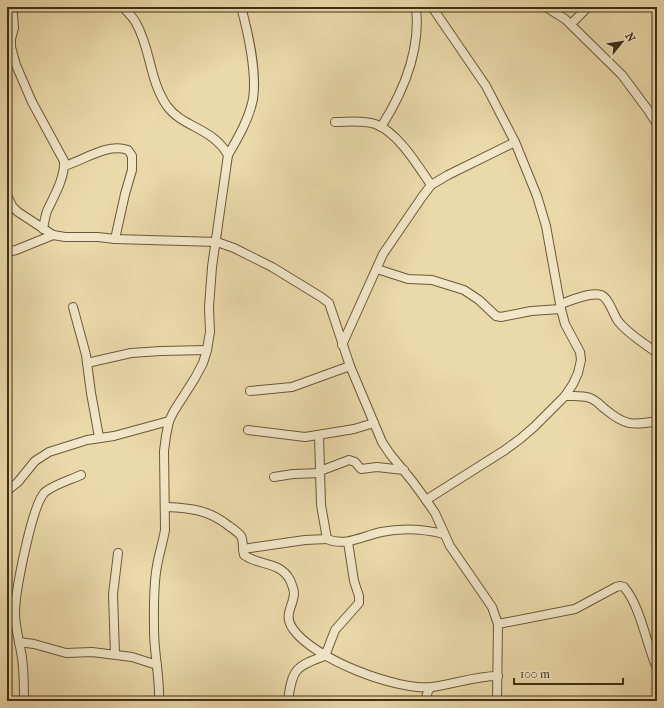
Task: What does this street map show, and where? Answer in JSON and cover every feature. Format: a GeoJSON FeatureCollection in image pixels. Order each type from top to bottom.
{"type":"FeatureCollection","features":[{"type":"Feature","properties":{"kind":"street"},"geometry":{"type":"LineString","coordinates":[[11,7],[14,28],[11,39],[11,47],[16,65],[39,115],[62,156],[64,166],[47,213],[43,229]]}},
{"type":"Feature","properties":{"kind":"street"},"geometry":{"type":"LineString","coordinates":[[123,7],[137,24],[145,46],[156,88],[168,108],[217,140],[228,155]]}},
{"type":"Feature","properties":{"kind":"street"},"geometry":{"type":"LineString","coordinates":[[159,701],[159,682],[154,633],[157,566],[164,541],[166,507],[164,491],[164,451],[169,421],[195,378],[203,363],[207,350],[210,332],[211,282],[228,155],[248,117],[253,100],[254,87],[250,50],[241,7]]}},
{"type":"Feature","properties":{"kind":"street"},"geometry":{"type":"LineString","coordinates":[[381,127],[394,105],[409,70],[416,44],[416,7]]}},
{"type":"Feature","properties":{"kind":"street"},"geometry":{"type":"LineString","coordinates":[[426,500],[520,439],[565,396],[578,373],[581,360],[580,352],[565,324],[551,260],[546,226],[537,196],[515,142],[486,86],[432,7]]}},
{"type":"Feature","properties":{"kind":"street"},"geometry":{"type":"LineString","coordinates":[[546,7],[571,24],[622,75],[657,124]]}},
{"type":"Feature","properties":{"kind":"street"},"geometry":{"type":"LineString","coordinates":[[571,24],[588,7]]}},
{"type":"Feature","properties":{"kind":"street"},"geometry":{"type":"LineString","coordinates":[[335,122],[360,121],[381,127],[400,143],[431,185]]}},
{"type":"Feature","properties":{"kind":"street"},"geometry":{"type":"LineString","coordinates":[[342,346],[384,254],[431,185],[515,142]]}},
{"type":"Feature","properties":{"kind":"street"},"geometry":{"type":"LineString","coordinates":[[64,166],[110,148],[121,148],[128,150],[132,156],[132,170],[115,239]]}},
{"type":"Feature","properties":{"kind":"street"},"geometry":{"type":"LineString","coordinates":[[7,195],[12,206],[18,212],[53,235]]}},
{"type":"Feature","properties":{"kind":"street"},"geometry":{"type":"LineString","coordinates":[[7,252],[16,250],[53,235],[115,239],[217,242],[234,248],[272,267],[329,303],[342,346],[382,442],[426,500],[459,560],[489,601],[496,615],[498,624],[497,701]]}},
{"type":"Feature","properties":{"kind":"street"},"geometry":{"type":"LineString","coordinates":[[377,269],[408,279],[432,280],[464,290],[479,300],[496,316],[501,317],[531,310],[561,306],[580,297],[601,295],[606,299],[619,322],[636,338],[657,353]]}},
{"type":"Feature","properties":{"kind":"street"},"geometry":{"type":"LineString","coordinates":[[73,307],[86,355],[99,437]]}},
{"type":"Feature","properties":{"kind":"street"},"geometry":{"type":"LineString","coordinates":[[87,363],[131,353],[207,350]]}},
{"type":"Feature","properties":{"kind":"street"},"geometry":{"type":"LineString","coordinates":[[250,391],[292,387],[350,366]]}},
{"type":"Feature","properties":{"kind":"street"},"geometry":{"type":"LineString","coordinates":[[565,396],[589,397],[616,418],[625,422],[641,423],[657,421]]}},
{"type":"Feature","properties":{"kind":"street"},"geometry":{"type":"LineString","coordinates":[[7,491],[18,482],[35,461],[43,455],[87,440],[99,437],[114,436],[169,421]]}},
{"type":"Feature","properties":{"kind":"street"},"geometry":{"type":"LineString","coordinates":[[248,430],[295,437],[319,435],[354,429],[374,423]]}},
{"type":"Feature","properties":{"kind":"street"},"geometry":{"type":"LineString","coordinates":[[319,435],[322,519],[327,539]]}},
{"type":"Feature","properties":{"kind":"street"},"geometry":{"type":"LineString","coordinates":[[274,477],[320,472],[349,460],[355,462],[361,468],[377,467],[404,470]]}},
{"type":"Feature","properties":{"kind":"street"},"geometry":{"type":"LineString","coordinates":[[24,701],[22,659],[16,627],[11,612],[30,527],[44,493],[51,488],[81,476]]}},
{"type":"Feature","properties":{"kind":"street"},"geometry":{"type":"LineString","coordinates":[[166,507],[198,510],[218,517],[238,532],[242,542],[244,555],[248,558],[281,569],[288,576],[294,589],[294,596],[289,613],[292,628],[298,635],[325,656],[344,666],[376,677],[409,685],[431,687],[473,678],[498,676]]}},
{"type":"Feature","properties":{"kind":"street"},"geometry":{"type":"LineString","coordinates":[[243,549],[305,540],[327,539],[332,541],[348,542],[383,532],[430,530],[444,534]]}},
{"type":"Feature","properties":{"kind":"street"},"geometry":{"type":"LineString","coordinates":[[289,700],[293,675],[299,668],[308,662],[325,656],[335,630],[356,608],[360,600],[354,581],[348,542]]}},
{"type":"Feature","properties":{"kind":"street"},"geometry":{"type":"LineString","coordinates":[[115,654],[113,594],[118,553]]}},
{"type":"Feature","properties":{"kind":"street"},"geometry":{"type":"LineString","coordinates":[[498,624],[575,609],[620,586],[624,587],[634,603],[657,668]]}},
{"type":"Feature","properties":{"kind":"street"},"geometry":{"type":"LineString","coordinates":[[19,642],[34,644],[66,653],[92,652],[115,654],[132,657],[157,665]]}},
{"type":"Feature","properties":{"kind":"street"},"geometry":{"type":"LineString","coordinates":[[425,701],[431,687]]}}]}
